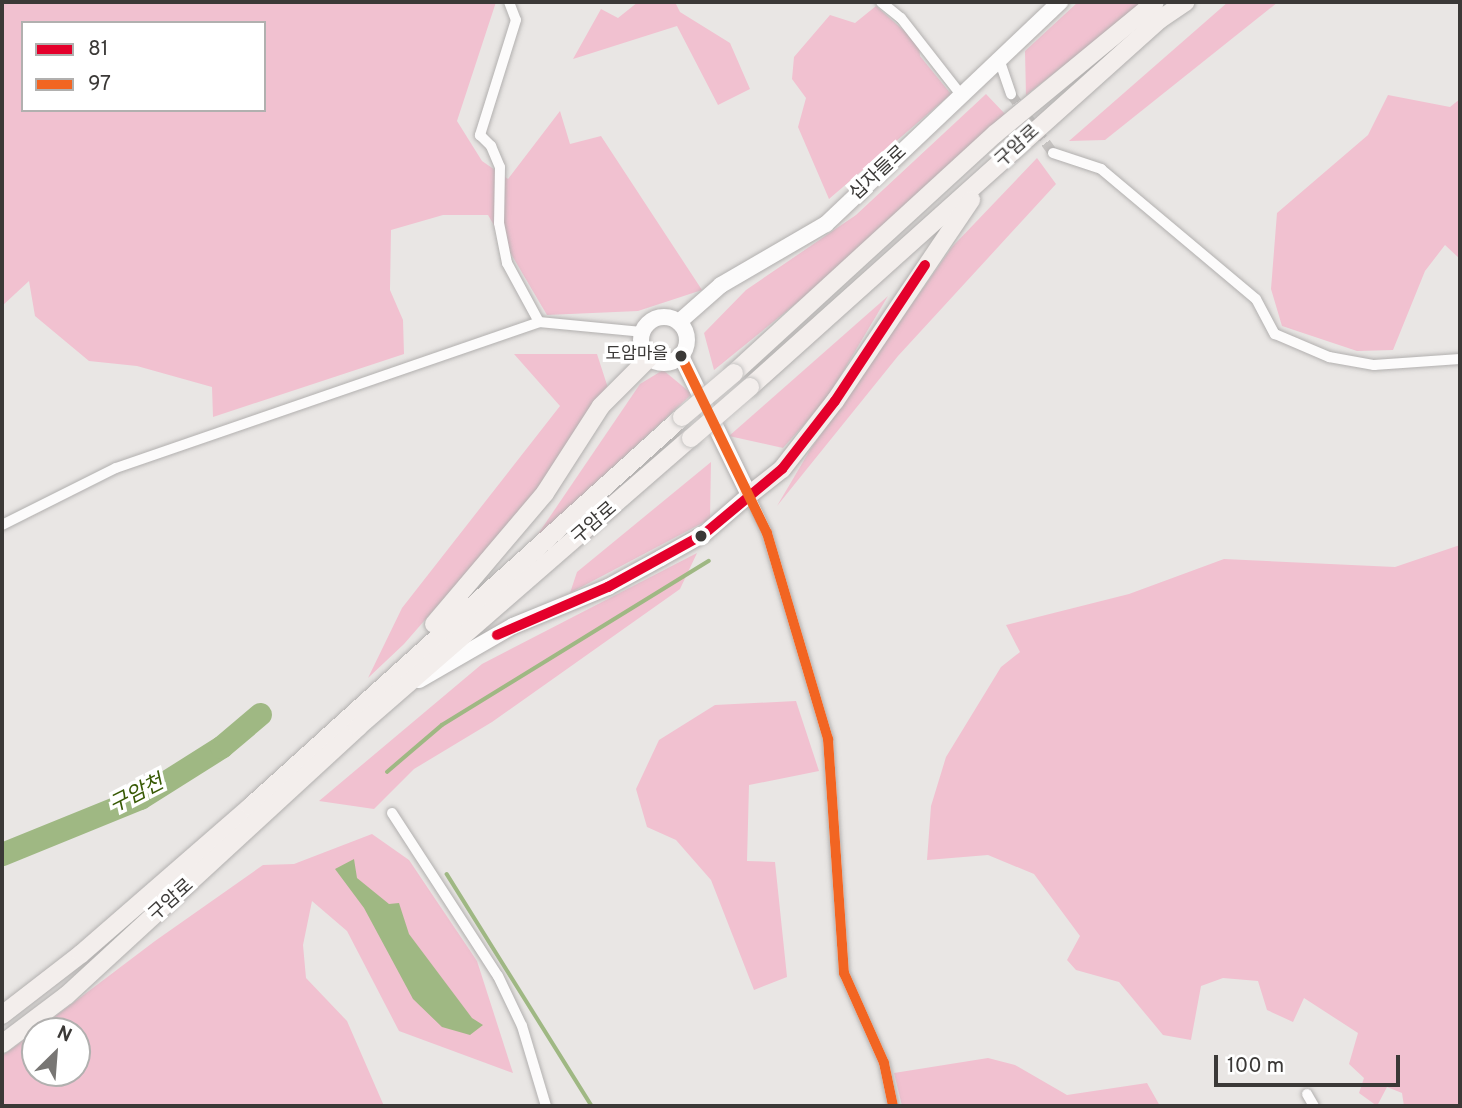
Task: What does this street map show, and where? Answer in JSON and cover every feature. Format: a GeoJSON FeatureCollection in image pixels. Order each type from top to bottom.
{"type":"FeatureCollection","features":[{"type":"Feature","properties":{"kind":"main road","name":"십자들로"},"geometry":{"type":"LineString","coordinates":[[679,322],[721,285],[826,224],[1000,62],[1060,2]]}},
{"type":"Feature","properties":{"kind":"main road","name":"구암로"},"geometry":{"type":"LineString","coordinates":[[2,1015],[129,913],[734,373],[995,134],[1155,2]]}},
{"type":"Feature","properties":{"kind":"main road","name":"구암로"},"geometry":{"type":"LineString","coordinates":[[2,1044],[67,995],[358,727],[411,685],[750,387],[1158,20],[1186,2]]}},
{"type":"Feature","properties":{"kind":"main road"},"geometry":{"type":"LineString","coordinates":[[411,685],[513,626],[608,587],[704,534],[782,469],[835,401],[990,173]]}},
{"type":"Feature","properties":{"kind":"main road"},"geometry":{"type":"LineString","coordinates":[[658,317],[679,322],[687,342],[681,356],[669,363],[649,358],[641,346],[642,332],[658,317]]}},
{"type":"Feature","properties":{"kind":"main road"},"geometry":{"type":"LineString","coordinates":[[681,356],[750,495]]}},
{"type":"Feature","properties":{"kind":"main road"},"geometry":{"type":"LineString","coordinates":[[330,732],[505,545],[601,406],[649,358]]}},
{"type":"Feature","properties":{"kind":"street"},"geometry":{"type":"LineString","coordinates":[[509,2],[516,20],[480,135],[491,146],[500,167],[499,223],[506,263],[539,322]]}},
{"type":"Feature","properties":{"kind":"street"},"geometry":{"type":"LineString","coordinates":[[881,2],[901,18],[962,96]]}},
{"type":"Feature","properties":{"kind":"street"},"geometry":{"type":"LineString","coordinates":[[1000,62],[1011,94]]}},
{"type":"Feature","properties":{"kind":"street"},"geometry":{"type":"LineString","coordinates":[[1054,153],[1101,169],[1256,299],[1275,334],[1329,357],[1374,365],[1460,359]]}},
{"type":"Feature","properties":{"kind":"street"},"geometry":{"type":"LineString","coordinates":[[2,525],[116,468],[539,322],[642,332]]}},
{"type":"Feature","properties":{"kind":"street"},"geometry":{"type":"LineString","coordinates":[[750,495],[767,533],[828,739],[844,973],[884,1063],[893,1106]]}},
{"type":"Feature","properties":{"kind":"street"},"geometry":{"type":"LineString","coordinates":[[392,813],[498,976],[522,1026],[546,1106]]}},
{"type":"Feature","properties":{"kind":"street"},"geometry":{"type":"LineString","coordinates":[[1307,1094],[1314,1106]]}},
{"type":"Feature","properties":{"kind":"shaded area"},"geometry":{"type":"Polygon","coordinates":[[[2,2],[496,2],[457,121],[482,161],[508,179],[560,111],[570,144],[601,136],[702,290],[638,311],[547,315],[488,215],[443,215],[391,230],[390,290],[403,320],[404,354],[213,417],[212,387],[137,366],[89,361],[35,316],[29,281],[2,306],[2,2]]]}},
{"type":"Feature","properties":{"kind":"shaded area"},"geometry":{"type":"Polygon","coordinates":[[[638,2],[675,2],[680,12],[730,43],[750,89],[718,105],[677,26],[573,59],[601,9],[618,18],[638,2]]]}},
{"type":"Feature","properties":{"kind":"shaded area"},"geometry":{"type":"Polygon","coordinates":[[[1078,2],[1146,2],[1026,95],[1025,51],[1078,2]]]}},
{"type":"Feature","properties":{"kind":"shaded area"},"geometry":{"type":"Polygon","coordinates":[[[1228,2],[1278,2],[1105,140],[1069,141],[1228,2]]]}},
{"type":"Feature","properties":{"kind":"shaded area"},"geometry":{"type":"Polygon","coordinates":[[[876,6],[919,44],[920,56],[951,94],[829,199],[798,127],[806,98],[792,79],[794,57],[830,15],[855,23],[876,6]]]}},
{"type":"Feature","properties":{"kind":"shaded area"},"geometry":{"type":"Polygon","coordinates":[[[986,94],[1005,114],[809,293],[714,370],[704,333],[746,290],[856,215],[986,94]]]}},
{"type":"Feature","properties":{"kind":"shaded area"},"geometry":{"type":"Polygon","coordinates":[[[1388,95],[1450,107],[1460,99],[1460,259],[1445,245],[1425,271],[1393,350],[1357,351],[1282,326],[1271,289],[1277,213],[1368,135],[1388,95]]]}},
{"type":"Feature","properties":{"kind":"shaded area"},"geometry":{"type":"Polygon","coordinates":[[[1037,158],[1056,184],[898,356],[777,506],[810,450],[952,247],[1037,158]]]}},
{"type":"Feature","properties":{"kind":"shaded area"},"geometry":{"type":"Polygon","coordinates":[[[888,296],[826,400],[783,448],[729,436],[888,296]]]}},
{"type":"Feature","properties":{"kind":"shaded area"},"geometry":{"type":"Polygon","coordinates":[[[514,354],[597,354],[608,388],[532,497],[404,644],[368,678],[402,608],[560,406],[514,354]]]}},
{"type":"Feature","properties":{"kind":"shaded area"},"geometry":{"type":"Polygon","coordinates":[[[663,370],[692,394],[534,540],[640,384],[663,370]]]}},
{"type":"Feature","properties":{"kind":"shaded area"},"geometry":{"type":"Polygon","coordinates":[[[711,462],[710,519],[570,593],[577,572],[711,462]]]}},
{"type":"Feature","properties":{"kind":"shaded area"},"geometry":{"type":"Polygon","coordinates":[[[1460,545],[1460,1106],[1404,1106],[1402,1093],[1387,1087],[1377,1106],[1359,1093],[1364,1078],[1349,1064],[1358,1033],[1304,998],[1293,1022],[1267,1010],[1258,981],[1223,978],[1201,986],[1191,1040],[1163,1035],[1119,982],[1076,970],[1067,960],[1080,936],[1034,874],[988,855],[927,860],[931,806],[946,757],[1001,667],[1020,652],[1006,625],[1129,594],[1224,559],[1395,567],[1460,545]]]}},
{"type":"Feature","properties":{"kind":"shaded area"},"geometry":{"type":"Polygon","coordinates":[[[697,553],[680,589],[492,722],[414,769],[374,809],[319,801],[482,664],[697,553]]]}},
{"type":"Feature","properties":{"kind":"shaded area"},"geometry":{"type":"Polygon","coordinates":[[[796,701],[819,771],[749,785],[747,861],[775,862],[787,977],[754,990],[711,880],[676,840],[647,827],[636,789],[659,740],[715,705],[796,701]]]}},
{"type":"Feature","properties":{"kind":"shaded area"},"geometry":{"type":"Polygon","coordinates":[[[372,834],[409,860],[477,961],[513,1073],[399,1031],[347,931],[312,901],[303,945],[306,978],[347,1021],[384,1106],[2,1106],[2,1056],[21,1042],[21,1087],[91,1087],[91,1017],[55,1017],[155,941],[263,865],[294,864],[372,834]]]}},
{"type":"Feature","properties":{"kind":"shaded area"},"geometry":{"type":"Polygon","coordinates":[[[354,859],[357,878],[389,904],[399,903],[409,934],[472,1018],[483,1025],[470,1035],[442,1027],[413,999],[364,908],[335,869],[354,859]]]}},
{"type":"Feature","properties":{"kind":"shaded area"},"geometry":{"type":"Polygon","coordinates":[[[988,1058],[1015,1065],[1067,1095],[1147,1083],[1160,1106],[902,1106],[894,1073],[988,1058]]]}},
{"type":"Feature","properties":{"kind":"waterway"},"geometry":{"type":"LineString","coordinates":[[387,772],[442,725],[709,561]]}},
{"type":"Feature","properties":{"kind":"waterway","name":"구암천"},"geometry":{"type":"LineString","coordinates":[[2,854],[140,798],[221,747],[260,714]]}},
{"type":"Feature","properties":{"kind":"waterway"},"geometry":{"type":"LineString","coordinates":[[447,874],[592,1106]]}},
{"type":"Feature","properties":{"kind":"tunnel"},"geometry":{"type":"LineString","coordinates":[[1011,94],[1053,153]]}},
{"type":"Feature","properties":{"kind":"transit line","name":"81"},"geometry":{"type":"LineString","coordinates":[[497,635],[608,587],[704,534],[782,469],[835,401],[925,265]]}},
{"type":"Feature","properties":{"kind":"transit line","name":"97"},"geometry":{"type":"LineString","coordinates":[[681,356],[767,533],[828,739],[844,973],[884,1063],[893,1106]]}},
{"type":"Feature","properties":{"kind":"place","name":"도암마을"},"geometry":{"type":"Point","coordinates":[681,356]}}]}
